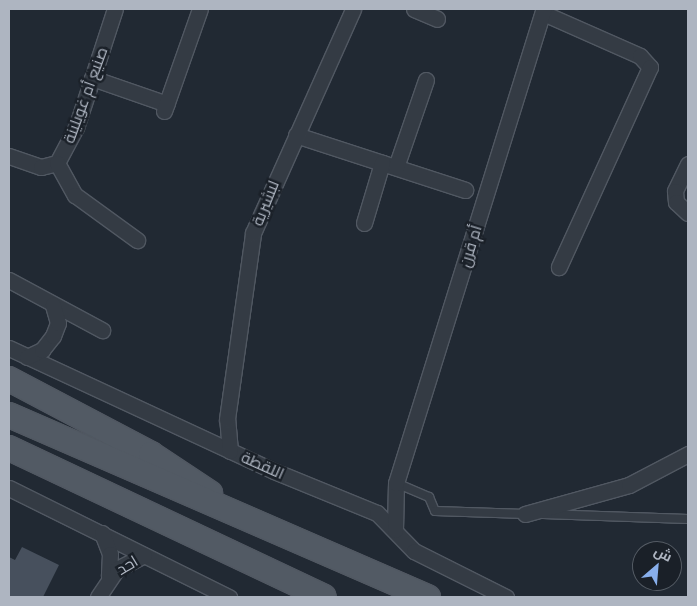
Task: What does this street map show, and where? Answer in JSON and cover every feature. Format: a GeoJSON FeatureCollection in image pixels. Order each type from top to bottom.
{"type":"FeatureCollection","features":[{"type":"Feature","properties":{"kind":"main road"},"geometry":{"type":"LineString","coordinates":[[9,380],[151,454],[252,522]]}},
{"type":"Feature","properties":{"kind":"main road"},"geometry":{"type":"LineString","coordinates":[[9,415],[428,597]]}},
{"type":"Feature","properties":{"kind":"main road"},"geometry":{"type":"LineString","coordinates":[[9,448],[324,597]]}},
{"type":"Feature","properties":{"kind":"street","name":"صنيع أم غويلينة"},"geometry":{"type":"LineString","coordinates":[[9,156],[41,167],[57,163],[76,128],[115,9]]}},
{"type":"Feature","properties":{"kind":"street"},"geometry":{"type":"LineString","coordinates":[[92,78],[166,107],[200,9]]}},
{"type":"Feature","properties":{"kind":"street","name":"لبشيرية"},"geometry":{"type":"LineString","coordinates":[[230,451],[228,411],[253,233],[353,9]]}},
{"type":"Feature","properties":{"kind":"street"},"geometry":{"type":"LineString","coordinates":[[414,9],[437,19]]}},
{"type":"Feature","properties":{"kind":"street"},"geometry":{"type":"LineString","coordinates":[[543,11],[640,56],[650,67],[559,267]]}},
{"type":"Feature","properties":{"kind":"street","name":"أم قرن"},"geometry":{"type":"LineString","coordinates":[[396,534],[396,483],[543,11]]}},
{"type":"Feature","properties":{"kind":"street"},"geometry":{"type":"LineString","coordinates":[[364,223],[426,80]]}},
{"type":"Feature","properties":{"kind":"street"},"geometry":{"type":"LineString","coordinates":[[296,135],[466,190]]}},
{"type":"Feature","properties":{"kind":"street"},"geometry":{"type":"LineString","coordinates":[[57,163],[75,195],[137,240]]}},
{"type":"Feature","properties":{"kind":"street"},"geometry":{"type":"LineString","coordinates":[[688,164],[675,191],[676,202],[688,213]]}},
{"type":"Feature","properties":{"kind":"street"},"geometry":{"type":"LineString","coordinates":[[9,280],[102,330]]}},
{"type":"Feature","properties":{"kind":"street"},"geometry":{"type":"LineString","coordinates":[[53,305],[58,323],[54,352],[57,371]]}},
{"type":"Feature","properties":{"kind":"street"},"geometry":{"type":"LineString","coordinates":[[27,357],[42,350],[77,318]]}},
{"type":"Feature","properties":{"kind":"street","name":"اللقطة"},"geometry":{"type":"LineString","coordinates":[[9,348],[230,451],[358,504],[385,518],[396,534],[422,555],[506,597]]}},
{"type":"Feature","properties":{"kind":"street"},"geometry":{"type":"LineString","coordinates":[[202,438],[228,411]]}},
{"type":"Feature","properties":{"kind":"street"},"geometry":{"type":"LineString","coordinates":[[524,514],[629,485],[688,454]]}},
{"type":"Feature","properties":{"kind":"street"},"geometry":{"type":"LineString","coordinates":[[358,504],[384,497],[396,483]]}},
{"type":"Feature","properties":{"kind":"street"},"geometry":{"type":"LineString","coordinates":[[9,488],[229,597]]}},
{"type":"Feature","properties":{"kind":"street","name":"احد"},"geometry":{"type":"LineString","coordinates":[[102,533],[110,554],[109,576]]}},
{"type":"Feature","properties":{"kind":"street","name":"احد"},"geometry":{"type":"LineString","coordinates":[[98,597],[109,576],[125,563],[144,555]]}},
{"type":"Feature","properties":{"kind":"lane"},"geometry":{"type":"LineString","coordinates":[[396,483],[429,497],[435,511],[688,519]]}},
{"type":"Feature","properties":{"kind":"building"},"geometry":{"type":"Polygon","coordinates":[[[22,547],[59,565],[43,597],[9,597],[9,557],[15,560],[22,547]]]}}]}
